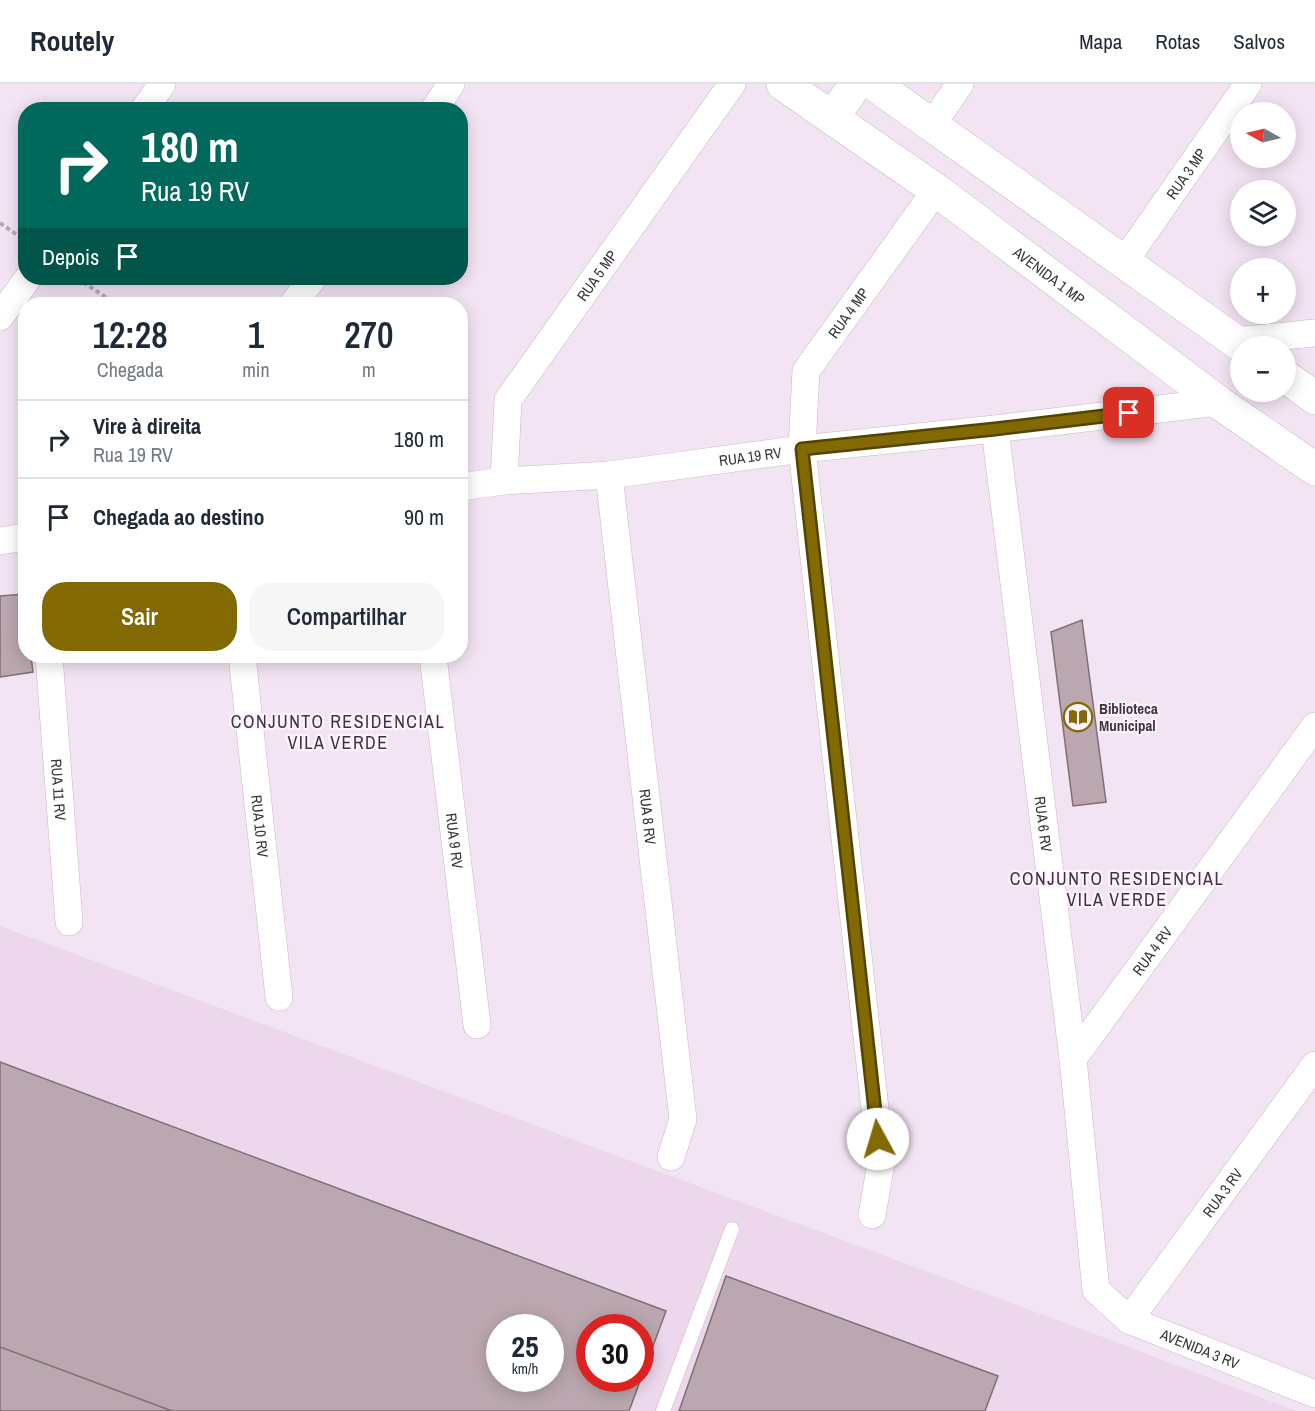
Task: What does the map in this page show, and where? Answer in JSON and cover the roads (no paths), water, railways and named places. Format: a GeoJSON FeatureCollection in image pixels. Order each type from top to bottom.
{"type":"FeatureCollection","features":[{"type":"Feature","properties":{"kind":"street"},"geometry":{"type":"LineString","coordinates":[[150,102],[162,84]]}},
{"type":"Feature","properties":{"kind":"street"},"geometry":{"type":"LineString","coordinates":[[440,102],[452,84]]}},
{"type":"Feature","properties":{"kind":"street","name":"RUA 5 MP"},"geometry":{"type":"LineString","coordinates":[[504,481],[508,400],[732,84]]}},
{"type":"Feature","properties":{"kind":"street","name":"AVENIDA 1 MP"},"geometry":{"type":"LineString","coordinates":[[783,84],[936,190],[1218,402],[1315,469]]}},
{"type":"Feature","properties":{"kind":"street"},"geometry":{"type":"LineString","coordinates":[[832,118],[856,84]]}},
{"type":"Feature","properties":{"kind":"street"},"geometry":{"type":"LineString","coordinates":[[874,84],[1230,338]]}},
{"type":"Feature","properties":{"kind":"street"},"geometry":{"type":"LineString","coordinates":[[930,126],[960,84]]}},
{"type":"Feature","properties":{"kind":"street","name":"RUA 3 MP"},"geometry":{"type":"LineString","coordinates":[[1124,262],[1248,84]]}},
{"type":"Feature","properties":{"kind":"street","name":"RUA 4 MP"},"geometry":{"type":"LineString","coordinates":[[872,1215],[881,1163],[802,449],[806,371],[936,190]]}},
{"type":"Feature","properties":{"kind":"street"},"geometry":{"type":"LineString","coordinates":[[996,235],[1028,194]]}},
{"type":"Feature","properties":{"kind":"street"},"geometry":{"type":"LineString","coordinates":[[0,317],[23,285]]}},
{"type":"Feature","properties":{"kind":"street"},"geometry":{"type":"LineString","coordinates":[[298,297],[308,285]]}},
{"type":"Feature","properties":{"kind":"street"},"geometry":{"type":"LineString","coordinates":[[1294,336],[1315,333]]}},
{"type":"Feature","properties":{"kind":"street"},"geometry":{"type":"LineString","coordinates":[[1296,384],[1315,398]]}},
{"type":"Feature","properties":{"kind":"street","name":"RUA 19 RV"},"geometry":{"type":"LineString","coordinates":[[468,487],[504,481],[609,475],[802,449],[1218,402]]}},
{"type":"Feature","properties":{"kind":"street","name":"RUA 6 RV"},"geometry":{"type":"LineString","coordinates":[[995,429],[1074,1059],[1096,1290]]}},
{"type":"Feature","properties":{"kind":"street","name":"RUA 8 RV"},"geometry":{"type":"LineString","coordinates":[[609,475],[683,1119],[671,1157]]}},
{"type":"Feature","properties":{"kind":"street"},"geometry":{"type":"LineString","coordinates":[[0,541],[18,538]]}},
{"type":"Feature","properties":{"kind":"street","name":"RUA 11 RV"},"geometry":{"type":"LineString","coordinates":[[50,663],[69,922]]}},
{"type":"Feature","properties":{"kind":"street","name":"RUA 10 RV"},"geometry":{"type":"LineString","coordinates":[[243,663],[279,997]]}},
{"type":"Feature","properties":{"kind":"street","name":"RUA 9 RV"},"geometry":{"type":"LineString","coordinates":[[434,663],[477,1025]]}},
{"type":"Feature","properties":{"kind":"street","name":"RUA 4 RV"},"geometry":{"type":"LineString","coordinates":[[1074,1059],[1315,726]]}},
{"type":"Feature","properties":{"kind":"street","name":"RUA 3 RV"},"geometry":{"type":"LineString","coordinates":[[1129,1320],[1315,1065]]}},
{"type":"Feature","properties":{"kind":"street","name":"AVENIDA 3 RV"},"geometry":{"type":"LineString","coordinates":[[1096,1290],[1129,1320],[1315,1394]]}},
{"type":"Feature","properties":{"kind":"lane"},"geometry":{"type":"LineString","coordinates":[[663,1411],[732,1229]]}},
{"type":"Feature","properties":{"kind":"place","name":"Biblioteca Municipal"},"geometry":{"type":"Point","coordinates":[1078,717]}},
{"type":"Feature","properties":{"kind":"district","name":"CONJUNTO RESIDENCIAL VILA VERDE"},"geometry":{"type":"Point","coordinates":[338,731]}},
{"type":"Feature","properties":{"kind":"district","name":"CONJUNTO RESIDENCIAL VILA VERDE"},"geometry":{"type":"Point","coordinates":[1117,888]}}]}
